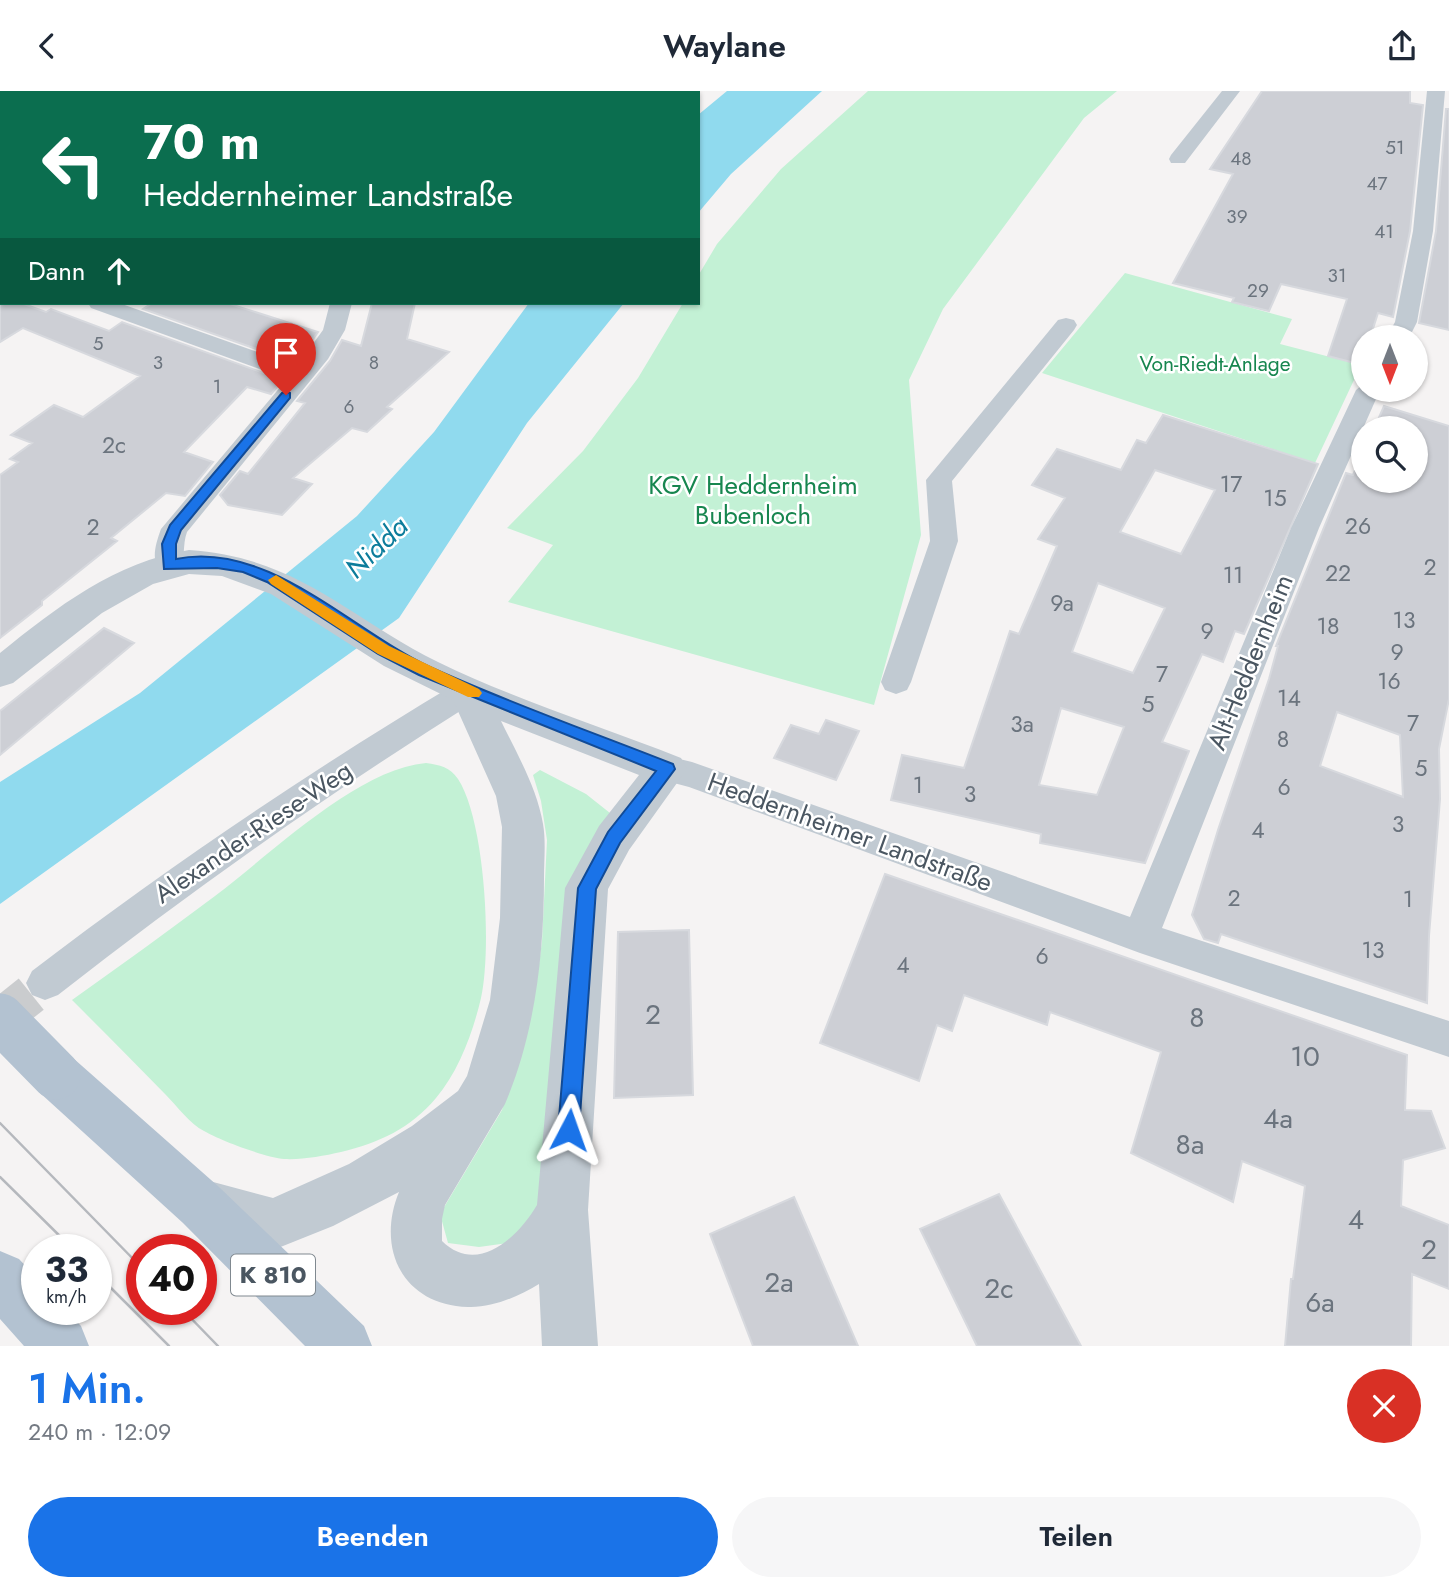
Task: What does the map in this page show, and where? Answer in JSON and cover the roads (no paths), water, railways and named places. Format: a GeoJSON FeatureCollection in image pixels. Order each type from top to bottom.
{"type":"FeatureCollection","features":[{"type":"Feature","properties":{"kind":"main road","name":"K 810"},"geometry":{"type":"LineString","coordinates":[[0,1018],[56,1075],[201,1205],[344,1346]]}},
{"type":"Feature","properties":{"kind":"main road"},"geometry":{"type":"LineString","coordinates":[[0,1278],[61,1346]]}},
{"type":"Feature","properties":{"kind":"street"},"geometry":{"type":"LineString","coordinates":[[1178,159],[1231,91]]}},
{"type":"Feature","properties":{"kind":"street"},"geometry":{"type":"LineString","coordinates":[[1404,325],[1432,233],[1436,91]]}},
{"type":"Feature","properties":{"kind":"street"},"geometry":{"type":"LineString","coordinates":[[105,305],[302,376]]}},
{"type":"Feature","properties":{"kind":"street"},"geometry":{"type":"LineString","coordinates":[[169,565],[169,544],[175,529],[302,376],[334,330],[340,305]]}},
{"type":"Feature","properties":{"kind":"street"},"geometry":{"type":"LineString","coordinates":[[896,682],[944,541],[939,480],[1066,325]]}},
{"type":"Feature","properties":{"kind":"street","name":"Alt-Heddernheim"},"geometry":{"type":"LineString","coordinates":[[1140,937],[1305,528],[1362,403]]}},
{"type":"Feature","properties":{"kind":"street","name":"Heddernheimer Landstraße"},"geometry":{"type":"LineString","coordinates":[[0,673],[136,575],[188,561],[245,568],[272,578],[384,650],[468,691],[667,769],[692,775],[1140,937],[1449,1039]]}},
{"type":"Feature","properties":{"kind":"street"},"geometry":{"type":"LineString","coordinates":[[468,691],[516,796],[523,827],[522,918],[513,1000],[488,1087],[423,1193],[418,1209],[416,1242],[419,1253],[433,1271],[451,1280],[488,1280],[525,1262],[544,1242],[562,1210]]}},
{"type":"Feature","properties":{"kind":"street","name":"Alexander-Riese-Weg"},"geometry":{"type":"LineString","coordinates":[[45,983],[151,901],[386,742],[468,691]]}},
{"type":"Feature","properties":{"kind":"street"},"geometry":{"type":"LineString","coordinates":[[570,1346],[562,1210],[587,888],[614,838],[667,769]]}},
{"type":"Feature","properties":{"kind":"street"},"geometry":{"type":"LineString","coordinates":[[201,1205],[273,1224],[315,1208],[367,1182],[430,1144],[475,1108]]}},
{"type":"Feature","properties":{"kind":"water"},"geometry":{"type":"Polygon","coordinates":[[[727,91],[822,91],[731,174],[700,211],[700,113],[727,91]]]}},
{"type":"Feature","properties":{"kind":"water","name":"Nidda"},"geometry":{"type":"Polygon","coordinates":[[[528,305],[622,305],[527,423],[399,618],[0,904],[0,782],[140,693],[357,516],[434,432],[528,305]]]}},
{"type":"Feature","properties":{"kind":"tunnel"},"geometry":{"type":"LineString","coordinates":[[0,1019],[45,983]]}},
{"type":"Feature","properties":{"kind":"tram line"},"geometry":{"type":"LineString","coordinates":[[0,1123],[126,1252]]}},
{"type":"Feature","properties":{"kind":"tram line"},"geometry":{"type":"LineString","coordinates":[[0,1177],[58,1234]]}},
{"type":"Feature","properties":{"kind":"tram line"},"geometry":{"type":"LineString","coordinates":[[112,1289],[169,1346]]}},
{"type":"Feature","properties":{"kind":"tram line"},"geometry":{"type":"LineString","coordinates":[[198,1325],[218,1346]]}},
{"type":"Feature","properties":{"kind":"park label","name":"Von-Riedt-Anlage"},"geometry":{"type":"Point","coordinates":[1215,364]}},
{"type":"Feature","properties":{"kind":"park label","name":"KGV Heddernheim Bubenloch"},"geometry":{"type":"Point","coordinates":[753,500]}}]}
